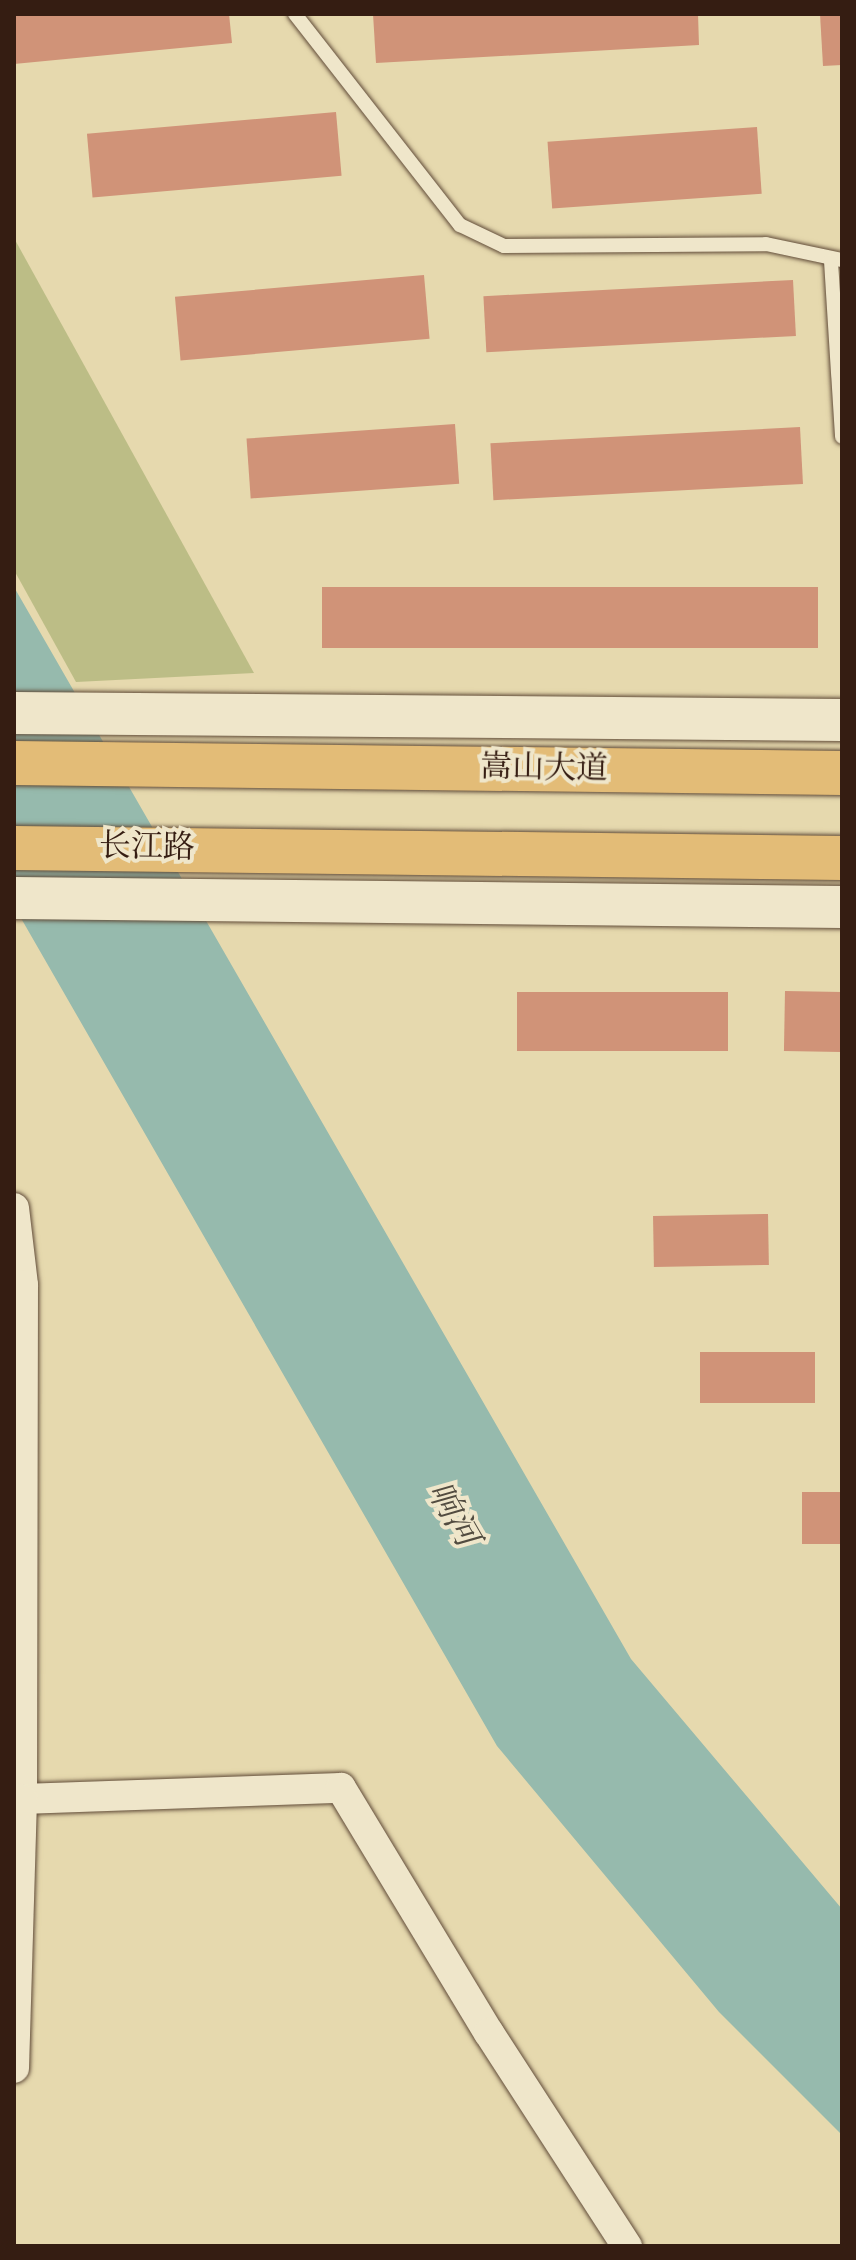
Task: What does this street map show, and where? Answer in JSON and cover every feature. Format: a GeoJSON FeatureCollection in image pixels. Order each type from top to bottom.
{"type":"FeatureCollection","features":[{"type":"Feature","properties":{"kind":"main road"},"geometry":{"type":"LineString","coordinates":[[14,713],[842,720]]}},
{"type":"Feature","properties":{"kind":"main road","name":"嵩山大道"},"geometry":{"type":"LineString","coordinates":[[14,763],[842,773]]}},
{"type":"Feature","properties":{"kind":"main road","name":"长江路"},"geometry":{"type":"LineString","coordinates":[[14,848],[842,858]]}},
{"type":"Feature","properties":{"kind":"main road"},"geometry":{"type":"LineString","coordinates":[[14,898],[842,907]]}},
{"type":"Feature","properties":{"kind":"street"},"geometry":{"type":"LineString","coordinates":[[14,1208],[23,1285],[14,2068]]}},
{"type":"Feature","properties":{"kind":"street"},"geometry":{"type":"LineString","coordinates":[[18,1798],[341,1788],[489,2033],[627,2246]]}},
{"type":"Feature","properties":{"kind":"lane"},"geometry":{"type":"LineString","coordinates":[[295,14],[460,225],[504,246],[766,244],[837,260],[842,437]]}},
{"type":"Feature","properties":{"kind":"green space"},"geometry":{"type":"Polygon","coordinates":[[[14,238],[254,673],[76,682],[14,570],[14,238]]]}},
{"type":"Feature","properties":{"kind":"water","name":"响河"},"geometry":{"type":"Polygon","coordinates":[[[14,587],[631,1659],[842,1909],[842,2135],[719,2012],[497,1746],[14,906],[14,587]]]}},
{"type":"Feature","properties":{"kind":"building"},"geometry":{"type":"Polygon","coordinates":[[[14,14],[229,14],[232,43],[14,64],[14,14]]]}},
{"type":"Feature","properties":{"kind":"building"},"geometry":{"type":"Polygon","coordinates":[[[373,14],[698,14],[699,45],[376,63],[373,14]]]}},
{"type":"Feature","properties":{"kind":"building"},"geometry":{"type":"Polygon","coordinates":[[[820,14],[842,14],[842,65],[823,66],[820,14]]]}},
{"type":"Feature","properties":{"kind":"building"},"geometry":{"type":"Polygon","coordinates":[[[336,112],[342,176],[93,198],[87,134],[336,112]]]}},
{"type":"Feature","properties":{"kind":"building"},"geometry":{"type":"Polygon","coordinates":[[[757,127],[762,194],[552,208],[548,142],[757,127]]]}},
{"type":"Feature","properties":{"kind":"building"},"geometry":{"type":"Polygon","coordinates":[[[424,275],[430,339],[181,361],[175,297],[424,275]]]}},
{"type":"Feature","properties":{"kind":"building"},"geometry":{"type":"Polygon","coordinates":[[[793,280],[796,336],[486,352],[483,296],[793,280]]]}},
{"type":"Feature","properties":{"kind":"building"},"geometry":{"type":"Polygon","coordinates":[[[455,424],[459,484],[251,498],[247,439],[455,424]]]}},
{"type":"Feature","properties":{"kind":"building"},"geometry":{"type":"Polygon","coordinates":[[[800,427],[803,484],[493,500],[490,443],[800,427]]]}},
{"type":"Feature","properties":{"kind":"building"},"geometry":{"type":"Polygon","coordinates":[[[322,587],[818,587],[818,648],[322,648],[322,587]]]}},
{"type":"Feature","properties":{"kind":"building"},"geometry":{"type":"Polygon","coordinates":[[[785,991],[842,992],[841,1052],[784,1051],[785,991]]]}},
{"type":"Feature","properties":{"kind":"building"},"geometry":{"type":"Polygon","coordinates":[[[517,992],[728,992],[728,1051],[517,1051],[517,992]]]}},
{"type":"Feature","properties":{"kind":"building"},"geometry":{"type":"Polygon","coordinates":[[[768,1214],[769,1265],[654,1267],[653,1216],[768,1214]]]}},
{"type":"Feature","properties":{"kind":"building"},"geometry":{"type":"Polygon","coordinates":[[[700,1352],[815,1352],[815,1403],[700,1403],[700,1352]]]}},
{"type":"Feature","properties":{"kind":"building"},"geometry":{"type":"Polygon","coordinates":[[[802,1492],[842,1492],[842,1544],[802,1544],[802,1492]]]}}]}
